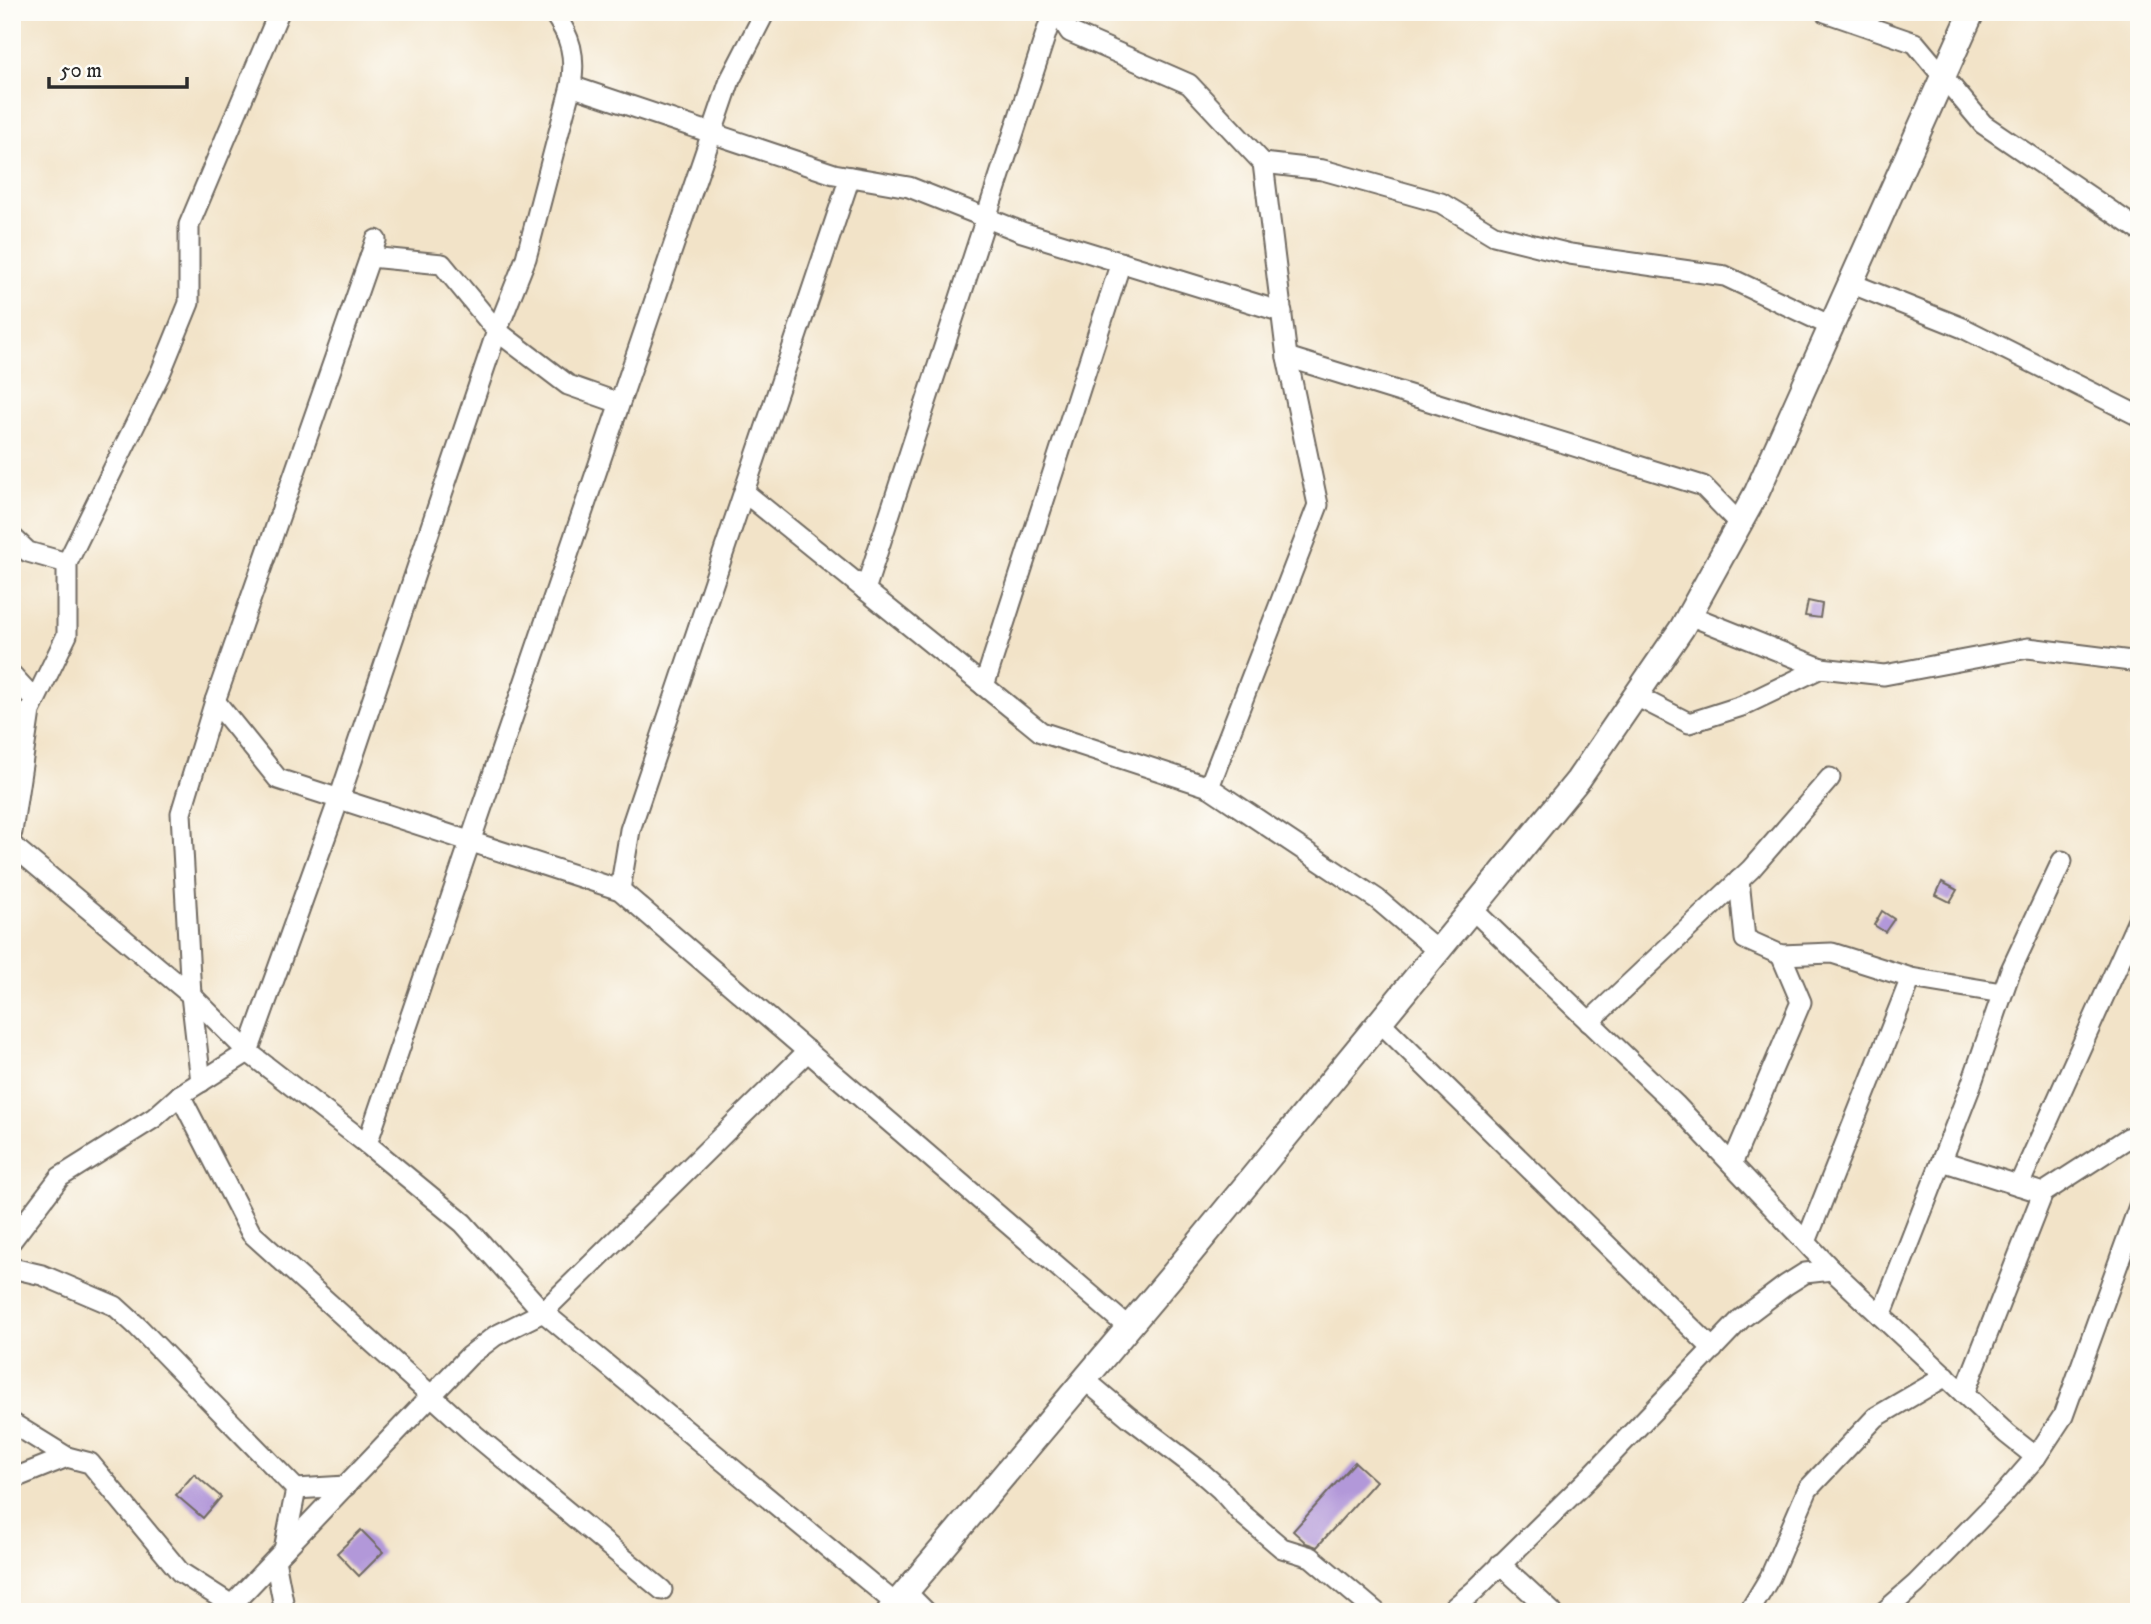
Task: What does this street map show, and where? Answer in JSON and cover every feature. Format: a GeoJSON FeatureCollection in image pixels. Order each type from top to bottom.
{"type":"FeatureCollection","features":[{"type":"Feature","properties":{"kind":"street"},"geometry":{"type":"LineString","coordinates":[[12,832],[30,711],[67,635],[67,563],[160,374],[189,303],[189,225],[279,12]]}},
{"type":"Feature","properties":{"kind":"street"},"geometry":{"type":"LineString","coordinates":[[12,1240],[60,1177],[154,1118],[180,1095],[248,1052],[339,799],[497,331],[526,257],[574,66],[566,30],[553,12]]}},
{"type":"Feature","properties":{"kind":"street"},"geometry":{"type":"LineString","coordinates":[[367,1144],[711,133],[730,80],[765,12]]}},
{"type":"Feature","properties":{"kind":"street"},"geometry":{"type":"LineString","coordinates":[[1055,12],[1070,32],[1189,84],[1264,163],[1287,357],[1318,505],[1209,787]]}},
{"type":"Feature","properties":{"kind":"street"},"geometry":{"type":"LineString","coordinates":[[865,590],[1055,12]]}},
{"type":"Feature","properties":{"kind":"street"},"geometry":{"type":"LineString","coordinates":[[1825,12],[1915,43],[1983,124],[2139,230]]}},
{"type":"Feature","properties":{"kind":"street"},"geometry":{"type":"LineString","coordinates":[[1944,75],[1963,12]]}},
{"type":"Feature","properties":{"kind":"street"},"geometry":{"type":"LineString","coordinates":[[897,1602],[1128,1327],[1578,780],[1636,696],[1689,615],[1757,492],[1972,12]]}},
{"type":"Feature","properties":{"kind":"street"},"geometry":{"type":"LineString","coordinates":[[571,86],[834,174],[909,187],[1021,232],[1282,312]]}},
{"type":"Feature","properties":{"kind":"street"},"geometry":{"type":"LineString","coordinates":[[1264,163],[1323,170],[1441,203],[1494,234],[1570,254],[1725,276],[1831,326]]}},
{"type":"Feature","properties":{"kind":"street"},"geometry":{"type":"LineString","coordinates":[[620,890],[630,830],[850,177]]}},
{"type":"Feature","properties":{"kind":"street"},"geometry":{"type":"LineString","coordinates":[[201,1082],[191,995],[181,813],[215,701],[373,249],[442,264],[497,331],[568,384],[619,403]]}},
{"type":"Feature","properties":{"kind":"street"},"geometry":{"type":"LineString","coordinates":[[984,686],[1121,262]]}},
{"type":"Feature","properties":{"kind":"street"},"geometry":{"type":"LineString","coordinates":[[1850,283],[1963,328],[2139,416]]}},
{"type":"Feature","properties":{"kind":"street"},"geometry":{"type":"LineString","coordinates":[[1287,357],[1703,486],[1740,524]]}},
{"type":"Feature","properties":{"kind":"street"},"geometry":{"type":"LineString","coordinates":[[744,492],[1041,732],[1209,787],[1377,899],[1438,951]]}},
{"type":"Feature","properties":{"kind":"street"},"geometry":{"type":"LineString","coordinates":[[12,537],[28,552],[67,563]]}},
{"type":"Feature","properties":{"kind":"street"},"geometry":{"type":"LineString","coordinates":[[1689,615],[1821,668],[1884,675],[2028,648],[2139,663]]}},
{"type":"Feature","properties":{"kind":"street"},"geometry":{"type":"LineString","coordinates":[[1636,696],[1689,723],[1742,706],[1821,668]]}},
{"type":"Feature","properties":{"kind":"street"},"geometry":{"type":"LineString","coordinates":[[12,675],[36,700]]}},
{"type":"Feature","properties":{"kind":"street"},"geometry":{"type":"LineString","coordinates":[[215,701],[278,779],[620,890],[1128,1327]]}},
{"type":"Feature","properties":{"kind":"street"},"geometry":{"type":"LineString","coordinates":[[1589,1022],[1739,880],[1830,778]]}},
{"type":"Feature","properties":{"kind":"street"},"geometry":{"type":"LineString","coordinates":[[12,845],[191,995],[248,1052],[463,1223],[542,1312],[897,1602],[926,1612]]}},
{"type":"Feature","properties":{"kind":"street"},"geometry":{"type":"LineString","coordinates":[[1881,1316],[1970,1088],[2010,972],[2062,861]]}},
{"type":"Feature","properties":{"kind":"street"},"geometry":{"type":"LineString","coordinates":[[1739,880],[1745,939],[1781,955],[1832,953],[1911,978],[2002,993]]}},
{"type":"Feature","properties":{"kind":"street"},"geometry":{"type":"LineString","coordinates":[[1472,909],[1675,1104],[1832,1270],[1964,1394],[2036,1457]]}},
{"type":"Feature","properties":{"kind":"street"},"geometry":{"type":"LineString","coordinates":[[2019,1185],[2139,918]]}},
{"type":"Feature","properties":{"kind":"street"},"geometry":{"type":"LineString","coordinates":[[1732,1164],[1801,1002],[1781,955]]}},
{"type":"Feature","properties":{"kind":"street"},"geometry":{"type":"LineString","coordinates":[[1806,1242],[1911,978]]}},
{"type":"Feature","properties":{"kind":"street"},"geometry":{"type":"LineString","coordinates":[[1380,1022],[1713,1349]]}},
{"type":"Feature","properties":{"kind":"street"},"geometry":{"type":"LineString","coordinates":[[12,1423],[67,1457],[90,1463],[180,1572],[233,1610],[279,1555],[469,1356],[495,1336],[542,1312],[808,1051]]}},
{"type":"Feature","properties":{"kind":"street"},"geometry":{"type":"LineString","coordinates":[[180,1095],[251,1233],[430,1396],[662,1590]]}},
{"type":"Feature","properties":{"kind":"street"},"geometry":{"type":"LineString","coordinates":[[1964,1394],[2043,1193],[2128,1138],[2139,1134]]}},
{"type":"Feature","properties":{"kind":"street"},"geometry":{"type":"LineString","coordinates":[[1942,1161],[2043,1193]]}},
{"type":"Feature","properties":{"kind":"street"},"geometry":{"type":"LineString","coordinates":[[1884,1612],[1916,1584],[2003,1495],[2036,1457],[2063,1416],[2139,1206]]}},
{"type":"Feature","properties":{"kind":"street"},"geometry":{"type":"LineString","coordinates":[[12,1268],[42,1275],[115,1306],[296,1489],[345,1486]]}},
{"type":"Feature","properties":{"kind":"street"},"geometry":{"type":"LineString","coordinates":[[1449,1612],[1589,1478],[1741,1319],[1786,1284],[1805,1273],[1832,1270]]}},
{"type":"Feature","properties":{"kind":"street"},"geometry":{"type":"LineString","coordinates":[[1749,1612],[1770,1577],[1808,1489],[1876,1418],[1946,1376]]}},
{"type":"Feature","properties":{"kind":"street"},"geometry":{"type":"LineString","coordinates":[[1084,1379],[1196,1468],[1220,1489],[1241,1513],[1282,1548],[1311,1557],[1376,1612]]}},
{"type":"Feature","properties":{"kind":"street"},"geometry":{"type":"LineString","coordinates":[[12,1482],[67,1457]]}},
{"type":"Feature","properties":{"kind":"street"},"geometry":{"type":"LineString","coordinates":[[285,1612],[279,1555],[296,1489]]}},
{"type":"Feature","properties":{"kind":"street"},"geometry":{"type":"LineString","coordinates":[[1500,1564],[1552,1612]]}},
{"type":"Feature","properties":{"kind":"building"},"geometry":{"type":"Polygon","coordinates":[[[1808,601],[1822,604],[1820,618],[1805,616],[1808,601]]]}},
{"type":"Feature","properties":{"kind":"building"},"geometry":{"type":"Polygon","coordinates":[[[1942,882],[1957,890],[1950,902],[1936,895],[1942,882]]]}},
{"type":"Feature","properties":{"kind":"building"},"geometry":{"type":"Polygon","coordinates":[[[1882,911],[1894,919],[1885,932],[1874,925],[1882,911]]]}},
{"type":"Feature","properties":{"kind":"building"},"geometry":{"type":"Polygon","coordinates":[[[1355,1462],[1376,1481],[1317,1547],[1306,1543],[1293,1531],[1355,1462]]]}},
{"type":"Feature","properties":{"kind":"building"},"geometry":{"type":"Polygon","coordinates":[[[194,1474],[221,1497],[203,1518],[176,1495],[194,1474]]]}},
{"type":"Feature","properties":{"kind":"building"},"geometry":{"type":"Polygon","coordinates":[[[361,1530],[383,1552],[359,1576],[337,1553],[361,1530]]]}}]}
